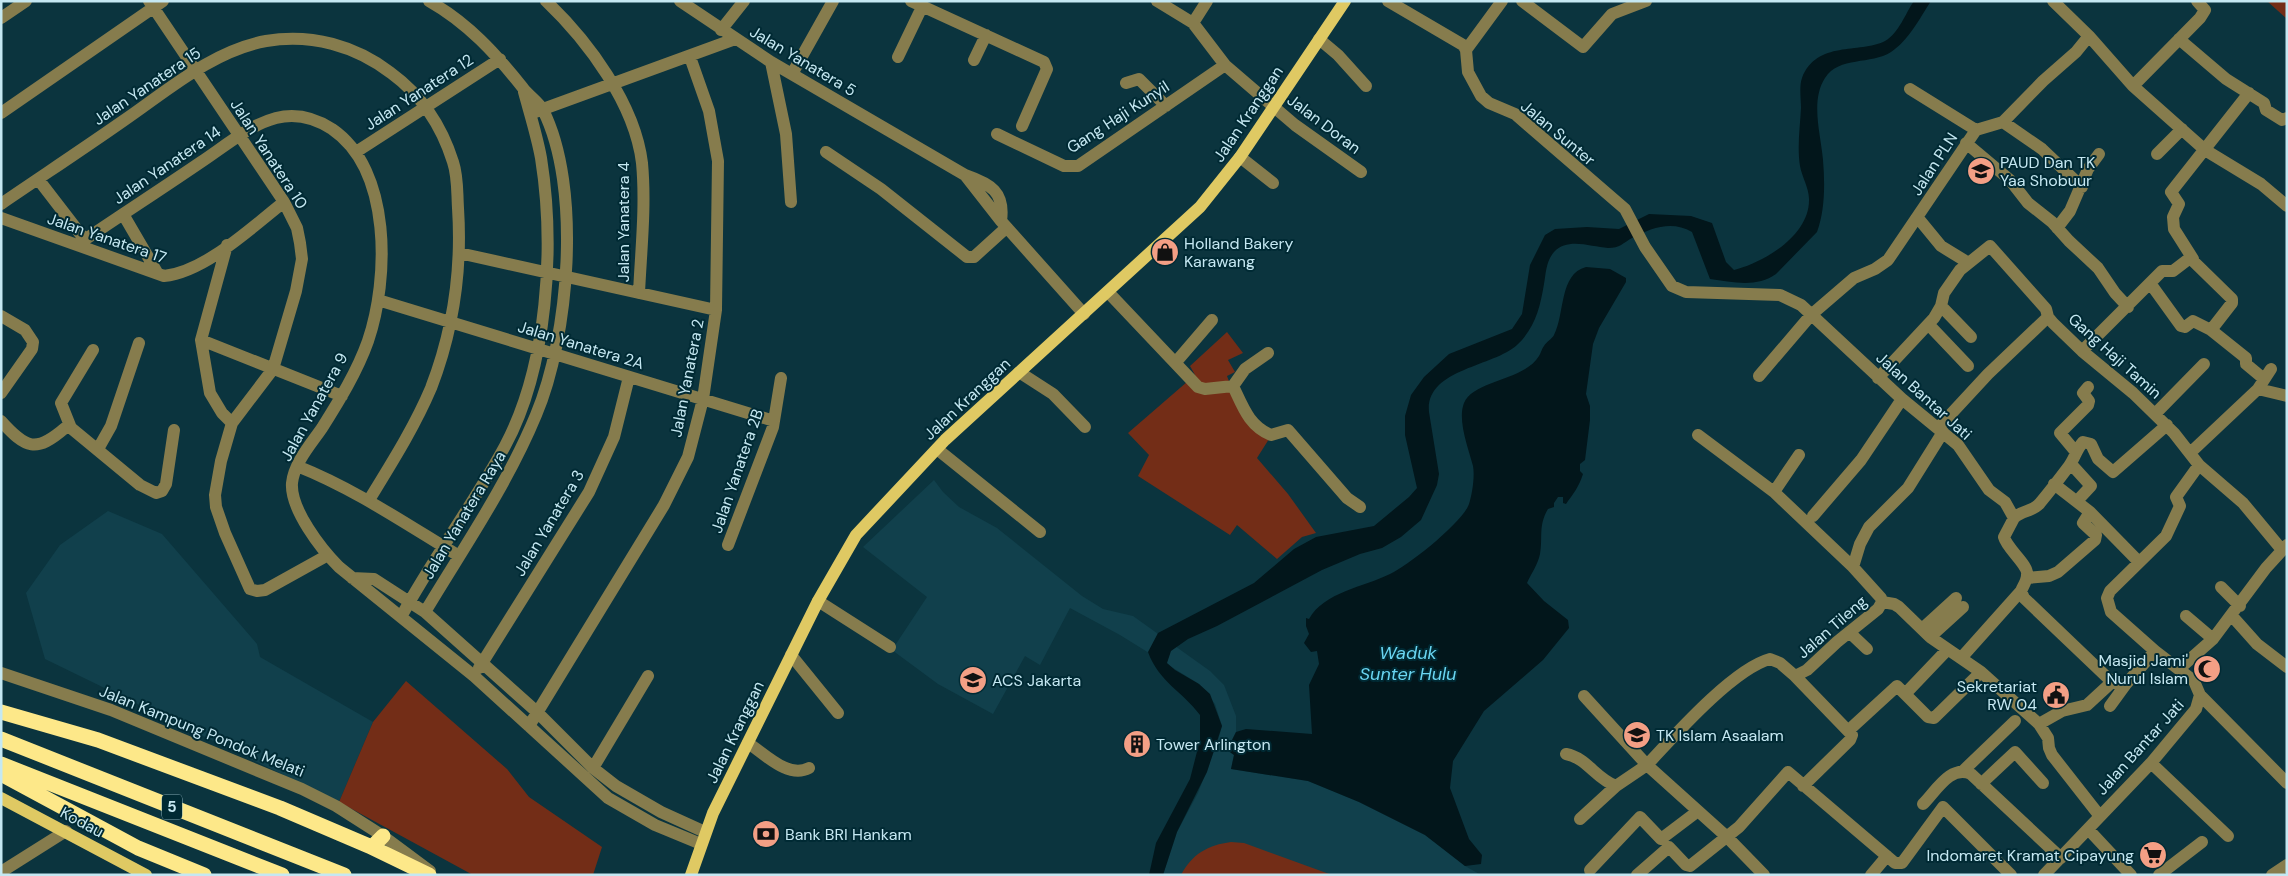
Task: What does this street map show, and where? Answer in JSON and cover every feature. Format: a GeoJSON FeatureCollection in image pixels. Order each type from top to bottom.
{"type":"FeatureCollection","features":[{"type":"Feature","properties":{"kind":"highway"},"geometry":{"type":"LineString","coordinates":[[1,712],[98,740],[280,808],[369,846],[429,875]]}},
{"type":"Feature","properties":{"kind":"highway","name":"5"},"geometry":{"type":"LineString","coordinates":[[1,739],[344,875]]}},
{"type":"Feature","properties":{"kind":"highway","name":"5"},"geometry":{"type":"LineString","coordinates":[[1,764],[282,875]]}},
{"type":"Feature","properties":{"kind":"highway"},"geometry":{"type":"LineString","coordinates":[[1,774],[138,848],[204,875]]}},
{"type":"Feature","properties":{"kind":"highway"},"geometry":{"type":"LineString","coordinates":[[369,846],[374,845],[383,836]]}},
{"type":"Feature","properties":{"kind":"main road","name":"Jalan Kranggan"},"geometry":{"type":"LineString","coordinates":[[691,875],[703,838],[790,656],[818,601],[856,535],[937,449],[1019,372],[1185,223],[1217,188],[1240,157],[1345,1]]}},
{"type":"Feature","properties":{"kind":"main road","name":"Kodau"},"geometry":{"type":"LineString","coordinates":[[1,798],[146,875]]}},
{"type":"Feature","properties":{"kind":"street"},"geometry":{"type":"LineString","coordinates":[[1,18],[26,1]]}},
{"type":"Feature","properties":{"kind":"street","name":"Jalan Yanatera Raya"},"geometry":{"type":"LineString","coordinates":[[425,612],[499,492],[538,412],[554,354],[566,277],[566,200],[561,162],[543,109],[524,90],[500,59],[470,30],[429,1]]}},
{"type":"Feature","properties":{"kind":"street","name":"Jalan Yanatera 4"},"geometry":{"type":"LineString","coordinates":[[546,1],[581,39],[611,82],[636,137],[642,163],[643,199],[639,293]]}},
{"type":"Feature","properties":{"kind":"street"},"geometry":{"type":"LineString","coordinates":[[680,1],[735,39]]}},
{"type":"Feature","properties":{"kind":"street"},"geometry":{"type":"LineString","coordinates":[[721,30],[744,1]]}},
{"type":"Feature","properties":{"kind":"street"},"geometry":{"type":"LineString","coordinates":[[792,74],[833,1]]}},
{"type":"Feature","properties":{"kind":"street","name":"Jalan Doran"},"geometry":{"type":"LineString","coordinates":[[1157,1],[1193,23],[1225,65],[1295,125],[1361,172]]}},
{"type":"Feature","properties":{"kind":"street"},"geometry":{"type":"LineString","coordinates":[[1193,23],[1207,1]]}},
{"type":"Feature","properties":{"kind":"street"},"geometry":{"type":"LineString","coordinates":[[1388,1],[1463,45],[1466,50],[1502,1]]}},
{"type":"Feature","properties":{"kind":"street"},"geometry":{"type":"LineString","coordinates":[[1522,1],[1583,47],[1612,14],[1646,1]]}},
{"type":"Feature","properties":{"kind":"street"},"geometry":{"type":"LineString","coordinates":[[2053,1],[2089,36],[2133,86],[2182,129],[2206,150],[2261,184],[2287,206]]}},
{"type":"Feature","properties":{"kind":"street"},"geometry":{"type":"LineString","coordinates":[[2133,86],[2204,12],[2204,8],[2197,1]]}},
{"type":"Feature","properties":{"kind":"street"},"geometry":{"type":"LineString","coordinates":[[1,113],[155,3]]}},
{"type":"Feature","properties":{"kind":"street","name":"Jalan Yanatera 10"},"geometry":{"type":"LineString","coordinates":[[155,3],[196,70],[284,202],[297,228],[302,259],[296,291],[273,369],[232,424],[219,471],[216,507],[225,533],[250,589],[257,591],[265,590],[328,555]]}},
{"type":"Feature","properties":{"kind":"street"},"geometry":{"type":"LineString","coordinates":[[898,57],[916,4],[986,35],[1046,65],[1047,69],[1022,126]]}},
{"type":"Feature","properties":{"kind":"street"},"geometry":{"type":"LineString","coordinates":[[974,60],[986,35]]}},
{"type":"Feature","properties":{"kind":"street","name":"Jalan PLN"},"geometry":{"type":"LineString","coordinates":[[1759,376],[1811,315],[1854,278],[1875,269],[1888,260],[1976,130],[2003,122],[2043,81],[2076,52],[2089,36]]}},
{"type":"Feature","properties":{"kind":"street","name":"Jalan Yanatera 15"},"geometry":{"type":"LineString","coordinates":[[1,204],[196,70],[254,44],[286,39],[321,41],[358,52],[382,66],[407,86],[425,106],[453,164],[456,177],[459,253],[451,322],[438,368],[423,406],[369,500]]}},
{"type":"Feature","properties":{"kind":"street","name":"Jalan Yanatera 5"},"geometry":{"type":"LineString","coordinates":[[530,114],[611,82],[690,57],[735,39],[965,176],[977,179],[997,193],[1002,202],[1004,224]]}},
{"type":"Feature","properties":{"kind":"street"},"geometry":{"type":"LineString","coordinates":[[1319,39],[1338,55],[1366,86]]}},
{"type":"Feature","properties":{"kind":"street"},"geometry":{"type":"LineString","coordinates":[[2179,39],[2226,79],[2264,103],[2266,110],[2282,120],[2287,118]]}},
{"type":"Feature","properties":{"kind":"street","name":"Jalan Sunter"},"geometry":{"type":"LineString","coordinates":[[1466,50],[1468,72],[1481,96],[1489,103],[1519,118],[1585,177],[1619,203],[1628,214]]}},
{"type":"Feature","properties":{"kind":"street","name":"Jalan Yanatera 2"},"geometry":{"type":"LineString","coordinates":[[529,726],[664,505],[688,457],[702,399],[716,310],[718,161],[709,111],[690,57]]}},
{"type":"Feature","properties":{"kind":"street","name":"Jalan Yanatera 12"},"geometry":{"type":"LineString","coordinates":[[356,152],[500,59]]}},
{"type":"Feature","properties":{"kind":"street"},"geometry":{"type":"LineString","coordinates":[[771,62],[786,134],[791,202]]}},
{"type":"Feature","properties":{"kind":"street","name":"Gang Haji Kunyil"},"geometry":{"type":"LineString","coordinates":[[997,134],[1056,163],[1072,167],[1085,162],[1225,65]]}},
{"type":"Feature","properties":{"kind":"street"},"geometry":{"type":"LineString","coordinates":[[1126,83],[1140,79],[1166,106]]}},
{"type":"Feature","properties":{"kind":"street"},"geometry":{"type":"LineString","coordinates":[[1910,89],[1976,130]]}},
{"type":"Feature","properties":{"kind":"street","name":"Jalan Yanatera Raya"},"geometry":{"type":"LineString","coordinates":[[401,617],[442,546],[506,444],[527,391],[539,350],[546,272],[545,190],[540,156],[524,90]]}},
{"type":"Feature","properties":{"kind":"street"},"geometry":{"type":"LineString","coordinates":[[2211,330],[2232,303],[2232,299],[2193,259],[2174,229],[2173,217],[2179,204],[2170,192],[2206,150],[2249,94]]}},
{"type":"Feature","properties":{"kind":"street","name":"Jalan Yanatera 14"},"geometry":{"type":"LineString","coordinates":[[81,243],[239,136],[275,118],[298,116],[322,123],[356,152]]}},
{"type":"Feature","properties":{"kind":"street"},"geometry":{"type":"LineString","coordinates":[[2003,122],[2042,149],[2082,186]]}},
{"type":"Feature","properties":{"kind":"street"},"geometry":{"type":"LineString","coordinates":[[2157,154],[2182,129]]}},
{"type":"Feature","properties":{"kind":"street"},"geometry":{"type":"LineString","coordinates":[[1966,143],[2010,180],[2028,203],[2098,268],[2115,293],[2128,306]]}},
{"type":"Feature","properties":{"kind":"street","name":"Jalan Yanatera 9"},"geometry":{"type":"LineString","coordinates":[[328,555],[295,503],[292,481],[297,466],[342,396],[368,342],[378,300],[380,243],[376,200],[356,152]]}},
{"type":"Feature","properties":{"kind":"street"},"geometry":{"type":"LineString","coordinates":[[826,152],[881,189],[921,223],[967,257],[974,257],[1004,224],[1084,314]]}},
{"type":"Feature","properties":{"kind":"street"},"geometry":{"type":"LineString","coordinates":[[2057,228],[2082,186],[2088,169],[2099,154]]}},
{"type":"Feature","properties":{"kind":"street"},"geometry":{"type":"LineString","coordinates":[[1240,157],[1273,183]]}},
{"type":"Feature","properties":{"kind":"street"},"geometry":{"type":"LineString","coordinates":[[38,179],[81,243]]}},
{"type":"Feature","properties":{"kind":"street"},"geometry":{"type":"LineString","coordinates":[[232,424],[222,413],[210,393],[201,340],[226,245],[284,202]]}},
{"type":"Feature","properties":{"kind":"street"},"geometry":{"type":"LineString","coordinates":[[123,214],[158,274]]}},
{"type":"Feature","properties":{"kind":"street","name":"Jalan Bantar Jati"},"geometry":{"type":"LineString","coordinates":[[1628,214],[1668,282],[1676,289],[1686,292],[1780,296],[1795,302],[1962,451],[1989,490],[2005,502],[2014,518]]}},
{"type":"Feature","properties":{"kind":"street","name":"Jalan Yanatera 17"},"geometry":{"type":"LineString","coordinates":[[1,218],[81,243],[164,276],[184,272],[226,245]]}},
{"type":"Feature","properties":{"kind":"street"},"geometry":{"type":"LineString","coordinates":[[1918,218],[1940,246],[1968,262]]}},
{"type":"Feature","properties":{"kind":"street","name":"Gang Haji Tamin"},"geometry":{"type":"LineString","coordinates":[[1878,378],[1928,325],[1941,306],[1944,292],[1968,262],[1987,247],[1993,248],[2046,309],[2048,317],[2082,351],[2125,385],[2167,425],[2199,464],[2243,503],[2284,548]]}},
{"type":"Feature","properties":{"kind":"street"},"geometry":{"type":"LineString","coordinates":[[459,253],[716,310]]}},
{"type":"Feature","properties":{"kind":"street"},"geometry":{"type":"LineString","coordinates":[[2082,351],[2163,270],[2173,271],[2188,258],[2193,259]]}},
{"type":"Feature","properties":{"kind":"street"},"geometry":{"type":"LineString","coordinates":[[2150,283],[2181,326],[2185,327],[2193,321],[2211,330],[2246,358],[2246,364],[2287,396]]}},
{"type":"Feature","properties":{"kind":"street"},"geometry":{"type":"LineString","coordinates":[[1108,292],[1201,388],[1233,386]]}},
{"type":"Feature","properties":{"kind":"street","name":"Jalan Yanatera 2A"},"geometry":{"type":"LineString","coordinates":[[378,300],[774,421]]}},
{"type":"Feature","properties":{"kind":"street"},"geometry":{"type":"LineString","coordinates":[[1941,306],[1971,337]]}},
{"type":"Feature","properties":{"kind":"street"},"geometry":{"type":"LineString","coordinates":[[1,316],[25,330],[33,342],[32,349],[1,393]]}},
{"type":"Feature","properties":{"kind":"street"},"geometry":{"type":"LineString","coordinates":[[1853,567],[1860,544],[1869,527],[1913,481],[1940,430],[1988,374],[2048,317]]}},
{"type":"Feature","properties":{"kind":"street"},"geometry":{"type":"LineString","coordinates":[[1176,362],[1212,320]]}},
{"type":"Feature","properties":{"kind":"street"},"geometry":{"type":"LineString","coordinates":[[1928,325],[1968,366]]}},
{"type":"Feature","properties":{"kind":"street"},"geometry":{"type":"LineString","coordinates":[[201,340],[342,396]]}},
{"type":"Feature","properties":{"kind":"street"},"geometry":{"type":"LineString","coordinates":[[98,448],[111,426],[139,343]]}},
{"type":"Feature","properties":{"kind":"street"},"geometry":{"type":"LineString","coordinates":[[93,350],[60,403],[71,428],[98,448],[140,485],[156,493],[162,491],[166,484],[174,430]]}},
{"type":"Feature","properties":{"kind":"street"},"geometry":{"type":"LineString","coordinates":[[1233,386],[1245,369],[1268,354]]}},
{"type":"Feature","properties":{"kind":"street"},"geometry":{"type":"LineString","coordinates":[[2155,414],[2204,364]]}},
{"type":"Feature","properties":{"kind":"street"},"geometry":{"type":"LineString","coordinates":[[1019,372],[1053,394],[1085,427]]}},
{"type":"Feature","properties":{"kind":"street","name":"Jalan Yanatera 3"},"geometry":{"type":"LineString","coordinates":[[474,676],[589,492],[614,437],[629,377]]}},
{"type":"Feature","properties":{"kind":"street","name":"Jalan Yanatera 2B"},"geometry":{"type":"LineString","coordinates":[[728,545],[774,421],[781,378]]}},
{"type":"Feature","properties":{"kind":"street"},"geometry":{"type":"LineString","coordinates":[[2190,453],[2264,379]]}},
{"type":"Feature","properties":{"kind":"street"},"geometry":{"type":"LineString","coordinates":[[1233,386],[1252,424],[1271,435],[1288,430],[1346,498],[1360,507]]}},
{"type":"Feature","properties":{"kind":"street"},"geometry":{"type":"LineString","coordinates":[[2077,500],[2091,486],[2060,433],[2088,405],[2089,401],[2083,393],[2088,387]]}},
{"type":"Feature","properties":{"kind":"street"},"geometry":{"type":"LineString","coordinates":[[1813,516],[1865,454],[1902,399]]}},
{"type":"Feature","properties":{"kind":"street"},"geometry":{"type":"LineString","coordinates":[[1,421],[6,435],[37,446],[51,439],[65,428],[71,428]]}},
{"type":"Feature","properties":{"kind":"street"},"geometry":{"type":"LineString","coordinates":[[1962,657],[2021,591],[2027,578],[2027,570],[2008,546],[2004,537],[2014,518],[2021,511],[2032,510],[2039,504],[2083,442],[2089,443],[2098,459],[2109,471],[2115,472],[2167,425]]}},
{"type":"Feature","properties":{"kind":"street","name":"Jalan Tileng"},"geometry":{"type":"LineString","coordinates":[[1647,766],[1725,688],[1758,664],[1770,659],[1776,660],[1795,676],[1807,670],[1849,632],[1872,615],[1882,602],[1873,586],[1774,492],[1698,435]]}},
{"type":"Feature","properties":{"kind":"street"},"geometry":{"type":"LineString","coordinates":[[937,449],[1040,532]]}},
{"type":"Feature","properties":{"kind":"street"},"geometry":{"type":"LineString","coordinates":[[1774,492],[1799,455]]}},
{"type":"Feature","properties":{"kind":"street"},"geometry":{"type":"LineString","coordinates":[[2054,484],[2077,500],[2139,562],[2169,532],[2180,506],[2176,497],[2199,464]]}},
{"type":"Feature","properties":{"kind":"street"},"geometry":{"type":"LineString","coordinates":[[297,466],[326,478],[369,500],[459,556]]}},
{"type":"Feature","properties":{"kind":"street"},"geometry":{"type":"LineString","coordinates":[[2027,578],[2049,576],[2058,572],[2095,540],[2096,535],[2083,523],[2090,512]]}},
{"type":"Feature","properties":{"kind":"street"},"geometry":{"type":"LineString","coordinates":[[2179,669],[2214,639],[2284,548]]}},
{"type":"Feature","properties":{"kind":"street"},"geometry":{"type":"LineString","coordinates":[[328,555],[352,578],[474,676],[608,798],[641,818],[703,838]]}},
{"type":"Feature","properties":{"kind":"street","name":"Jalan Bantar Jati"},"geometry":{"type":"LineString","coordinates":[[2044,875],[2099,815],[2151,763],[2196,709],[2200,695],[2194,682],[2111,612],[2108,605],[2107,598],[2110,592],[2139,562]]}},
{"type":"Feature","properties":{"kind":"street"},"geometry":{"type":"LineString","coordinates":[[352,578],[374,579],[425,612],[537,712],[593,768],[616,786],[703,838]]}},
{"type":"Feature","properties":{"kind":"street"},"geometry":{"type":"LineString","coordinates":[[2221,587],[2257,644],[2287,667]]}},
{"type":"Feature","properties":{"kind":"street"},"geometry":{"type":"LineString","coordinates":[[2021,591],[2026,601],[2112,682],[2120,685],[2126,684]]}},
{"type":"Feature","properties":{"kind":"street"},"geometry":{"type":"LineString","coordinates":[[818,601],[890,646]]}},
{"type":"Feature","properties":{"kind":"street"},"geometry":{"type":"LineString","coordinates":[[1882,602],[1894,604],[1946,650],[1962,657],[1981,672],[2039,724],[2048,738],[2048,748],[2052,755],[2099,815]]}},
{"type":"Feature","properties":{"kind":"street"},"geometry":{"type":"LineString","coordinates":[[1926,633],[1960,602]]}},
{"type":"Feature","properties":{"kind":"street"},"geometry":{"type":"LineString","coordinates":[[2186,616],[2214,639]]}},
{"type":"Feature","properties":{"kind":"street"},"geometry":{"type":"LineString","coordinates":[[1849,632],[1867,649]]}},
{"type":"Feature","properties":{"kind":"street"},"geometry":{"type":"LineString","coordinates":[[1906,693],[1946,650]]}},
{"type":"Feature","properties":{"kind":"street"},"geometry":{"type":"LineString","coordinates":[[2110,706],[2126,684],[2155,651]]}},
{"type":"Feature","properties":{"kind":"street"},"geometry":{"type":"LineString","coordinates":[[790,656],[838,713]]}},
{"type":"Feature","properties":{"kind":"street"},"geometry":{"type":"LineString","coordinates":[[1849,730],[1895,687],[1900,687],[1928,717],[1934,718],[1981,672]]}},
{"type":"Feature","properties":{"kind":"street","name":"Jalan Kampung Pondok Melati"},"geometry":{"type":"LineString","coordinates":[[1,673],[111,710],[233,759],[328,802],[383,836],[435,875]]}},
{"type":"Feature","properties":{"kind":"street"},"geometry":{"type":"LineString","coordinates":[[593,768],[648,676]]}},
{"type":"Feature","properties":{"kind":"street"},"geometry":{"type":"LineString","coordinates":[[1795,676],[1852,735],[1850,740],[1803,786]]}},
{"type":"Feature","properties":{"kind":"street"},"geometry":{"type":"LineString","coordinates":[[2039,724],[2062,711],[2087,705],[2112,682]]}},
{"type":"Feature","properties":{"kind":"street"},"geometry":{"type":"LineString","coordinates":[[2200,695],[2284,774]]}},
{"type":"Feature","properties":{"kind":"street"},"geometry":{"type":"LineString","coordinates":[[1584,696],[1647,766],[1726,836],[1764,875]]}},
{"type":"Feature","properties":{"kind":"street"},"geometry":{"type":"LineString","coordinates":[[1923,804],[1949,777],[1956,771],[1964,770],[2015,721]]}},
{"type":"Feature","properties":{"kind":"street"},"geometry":{"type":"LineString","coordinates":[[748,743],[789,770],[801,772],[809,768]]}},
{"type":"Feature","properties":{"kind":"street"},"geometry":{"type":"LineString","coordinates":[[1981,784],[2015,752],[2043,783]]}},
{"type":"Feature","properties":{"kind":"street"},"geometry":{"type":"LineString","coordinates":[[1566,754],[1581,759],[1594,773],[1616,786]]}},
{"type":"Feature","properties":{"kind":"street"},"geometry":{"type":"LineString","coordinates":[[2151,763],[2228,836]]}},
{"type":"Feature","properties":{"kind":"street"},"geometry":{"type":"LineString","coordinates":[[1580,819],[1616,786],[1647,766]]}},
{"type":"Feature","properties":{"kind":"street"},"geometry":{"type":"LineString","coordinates":[[1964,770],[1971,774],[2061,858]]}},
{"type":"Feature","properties":{"kind":"street"},"geometry":{"type":"LineString","coordinates":[[1637,875],[1669,847],[1686,865],[1690,866],[1739,827],[1787,773],[1790,773],[1895,863],[1902,863],[1943,808],[2011,875]]}},
{"type":"Feature","properties":{"kind":"street"},"geometry":{"type":"LineString","coordinates":[[641,818],[648,805]]}},
{"type":"Feature","properties":{"kind":"street"},"geometry":{"type":"LineString","coordinates":[[1590,870],[1640,818],[1661,839],[1698,810]]}},
{"type":"Feature","properties":{"kind":"street"},"geometry":{"type":"LineString","coordinates":[[2088,829],[2131,875]]}},
{"type":"Feature","properties":{"kind":"street"},"geometry":{"type":"LineString","coordinates":[[1,872],[66,831]]}},
{"type":"Feature","properties":{"kind":"street"},"geometry":{"type":"LineString","coordinates":[[2159,875],[2202,842]]}},
{"type":"Feature","properties":{"kind":"street"},"geometry":{"type":"LineString","coordinates":[[1871,875],[1887,856]]}},
{"type":"Feature","properties":{"kind":"street"},"geometry":{"type":"LineString","coordinates":[[2272,875],[2286,866]]}},
{"type":"Feature","properties":{"kind":"shaded area"},"geometry":{"type":"Polygon","coordinates":[[[2267,1],[2287,1],[2287,19],[2267,1]]]}},
{"type":"Feature","properties":{"kind":"shaded area"},"geometry":{"type":"Polygon","coordinates":[[[1227,332],[1243,353],[1228,360],[1235,372],[1227,376],[1238,405],[1269,439],[1257,458],[1288,494],[1316,533],[1302,537],[1277,559],[1237,525],[1230,535],[1138,476],[1149,455],[1128,433],[1195,375],[1190,366],[1227,332]]]}},
{"type":"Feature","properties":{"kind":"shaded area","name":"ACS Jakarta"},"geometry":{"type":"Polygon","coordinates":[[[934,480],[943,492],[959,507],[997,528],[1082,596],[1103,609],[1133,616],[1210,671],[1224,685],[1236,716],[1236,732],[1227,750],[1234,755],[1231,769],[1308,781],[1359,802],[1425,835],[1465,866],[1481,875],[1163,875],[1177,832],[1198,793],[1218,741],[1222,726],[1215,704],[1199,684],[1120,635],[1070,608],[1040,665],[1025,656],[993,714],[938,684],[892,650],[927,597],[863,547],[934,480]]]}},
{"type":"Feature","properties":{"kind":"shaded area"},"geometry":{"type":"Polygon","coordinates":[[[108,511],[162,534],[257,644],[260,657],[373,722],[339,802],[45,659],[26,593],[60,545],[108,511]]]}},
{"type":"Feature","properties":{"kind":"shaded area"},"geometry":{"type":"Polygon","coordinates":[[[406,681],[507,769],[529,797],[602,847],[593,875],[473,875],[339,802],[373,722],[406,681]]]}},
{"type":"Feature","properties":{"kind":"shaded area"},"geometry":{"type":"Polygon","coordinates":[[[1231,842],[1244,843],[1332,875],[1181,875],[1190,861],[1208,848],[1231,842]]]}},
{"type":"Feature","properties":{"kind":"water"},"geometry":{"type":"Polygon","coordinates":[[[1914,1],[1931,1],[1903,42],[1883,56],[1838,66],[1825,78],[1818,97],[1817,107],[1824,178],[1824,197],[1820,224],[1817,232],[1776,274],[1753,283],[1710,279],[1692,232],[1677,226],[1662,227],[1639,234],[1612,248],[1580,244],[1560,247],[1549,259],[1538,309],[1532,325],[1523,338],[1517,345],[1506,352],[1449,378],[1438,386],[1431,398],[1429,412],[1439,474],[1437,485],[1421,520],[1401,537],[1382,548],[1360,554],[1322,570],[1217,626],[1188,639],[1171,651],[1167,663],[1199,684],[1210,694],[1222,726],[1207,772],[1177,832],[1163,875],[1149,875],[1156,843],[1190,779],[1200,740],[1200,715],[1164,679],[1148,652],[1158,633],[1254,583],[1294,549],[1316,537],[1374,526],[1409,497],[1417,488],[1405,435],[1405,416],[1411,395],[1424,377],[1449,354],[1512,329],[1522,314],[1530,265],[1545,235],[1555,229],[1587,227],[1619,229],[1649,214],[1691,216],[1712,223],[1726,262],[1734,270],[1759,261],[1784,245],[1802,224],[1807,212],[1809,199],[1799,159],[1800,89],[1802,78],[1809,66],[1818,58],[1828,53],[1875,45],[1890,38],[1914,1]]]}},
{"type":"Feature","properties":{"kind":"water","name":"Waduk Sunter Hulu"},"geometry":{"type":"Polygon","coordinates":[[[1586,267],[1610,269],[1626,278],[1626,282],[1599,328],[1593,344],[1586,394],[1590,406],[1590,420],[1585,460],[1580,464],[1580,471],[1583,474],[1578,487],[1566,504],[1563,503],[1563,497],[1558,497],[1554,507],[1548,509],[1542,526],[1539,558],[1527,583],[1544,601],[1568,620],[1569,628],[1543,660],[1484,711],[1453,761],[1450,788],[1469,839],[1482,855],[1481,864],[1465,866],[1425,835],[1359,802],[1308,781],[1231,769],[1234,755],[1227,750],[1236,732],[1246,729],[1312,734],[1309,685],[1319,664],[1317,651],[1311,652],[1304,643],[1309,634],[1306,618],[1309,619],[1324,602],[1334,596],[1380,579],[1398,569],[1434,543],[1465,512],[1470,500],[1474,475],[1463,426],[1462,410],[1464,403],[1469,395],[1478,389],[1522,371],[1532,364],[1554,335],[1564,296],[1571,278],[1577,271],[1586,267]]]}},
{"type":"Feature","properties":{"kind":"place","name":"PAUD Dan TK Yaa Shobuur"},"geometry":{"type":"Point","coordinates":[1981,171]}},
{"type":"Feature","properties":{"kind":"place","name":"Holland Bakery Karawang"},"geometry":{"type":"Point","coordinates":[1165,252]}},
{"type":"Feature","properties":{"kind":"place","name":"Masjid Jami' Nurul Islam"},"geometry":{"type":"Point","coordinates":[2207,669]}},
{"type":"Feature","properties":{"kind":"place","name":"ACS Jakarta"},"geometry":{"type":"Point","coordinates":[973,680]}},
{"type":"Feature","properties":{"kind":"place","name":"Sekretariat RW 04"},"geometry":{"type":"Point","coordinates":[2056,695]}},
{"type":"Feature","properties":{"kind":"place","name":"TK Islam Asaalam"},"geometry":{"type":"Point","coordinates":[1637,735]}},
{"type":"Feature","properties":{"kind":"place","name":"Tower Arlington"},"geometry":{"type":"Point","coordinates":[1137,744]}},
{"type":"Feature","properties":{"kind":"place","name":"Bank BRI Hankam"},"geometry":{"type":"Point","coordinates":[766,834]}},
{"type":"Feature","properties":{"kind":"place","name":"Indomaret Kramat Cipayung"},"geometry":{"type":"Point","coordinates":[2153,855]}}]}
